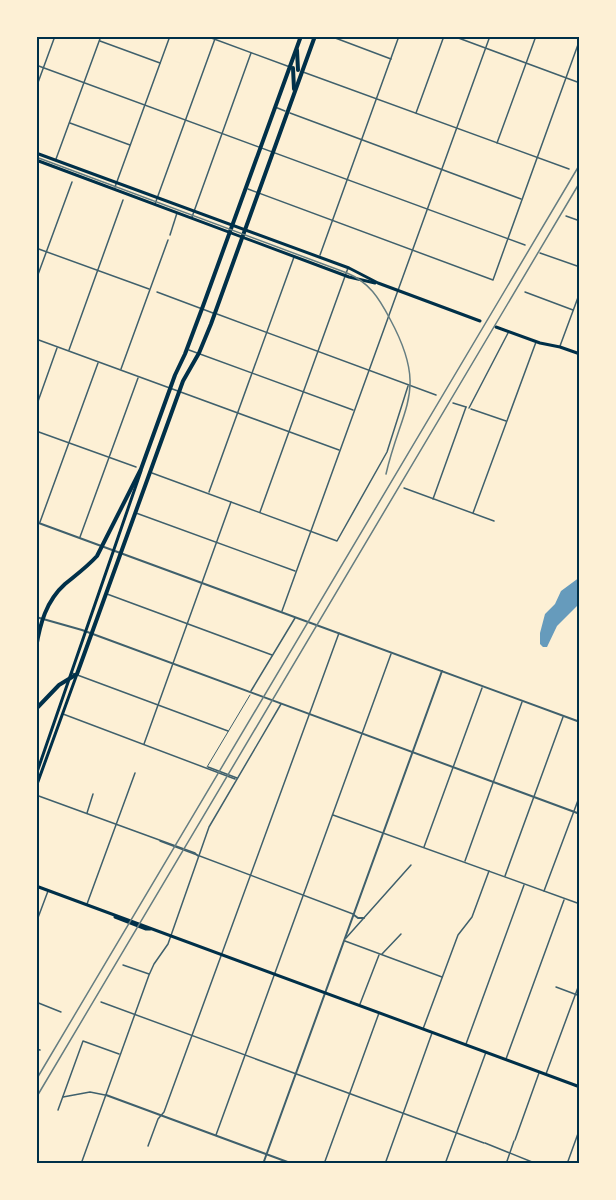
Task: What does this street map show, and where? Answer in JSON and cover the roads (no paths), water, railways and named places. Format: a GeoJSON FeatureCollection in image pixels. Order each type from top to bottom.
{"type":"FeatureCollection","features":[{"type":"Feature","properties":{"kind":"highway"},"geometry":{"type":"LineString","coordinates":[[36,709],[48,695],[77,674],[179,392],[186,374],[199,353],[294,93],[297,46],[301,36]]}},
{"type":"Feature","properties":{"kind":"highway"},"geometry":{"type":"LineString","coordinates":[[36,648],[42,618],[56,594],[90,564],[103,546],[139,468],[187,349],[275,107],[315,36]]}},
{"type":"Feature","properties":{"kind":"highway"},"geometry":{"type":"LineString","coordinates":[[294,93],[297,46]]}},
{"type":"Feature","properties":{"kind":"main road"},"geometry":{"type":"LineString","coordinates":[[36,153],[245,229],[348,268],[398,291],[480,321]]}},
{"type":"Feature","properties":{"kind":"main road"},"geometry":{"type":"LineString","coordinates":[[36,160],[345,276],[378,283]]}},
{"type":"Feature","properties":{"kind":"main road"},"geometry":{"type":"LineString","coordinates":[[496,327],[536,342],[580,354]]}},
{"type":"Feature","properties":{"kind":"main road"},"geometry":{"type":"LineString","coordinates":[[36,775],[141,473],[139,468]]}},
{"type":"Feature","properties":{"kind":"main road"},"geometry":{"type":"LineString","coordinates":[[36,787],[77,674]]}},
{"type":"Feature","properties":{"kind":"main road"},"geometry":{"type":"LineString","coordinates":[[36,886],[580,1087]]}},
{"type":"Feature","properties":{"kind":"street"},"geometry":{"type":"LineString","coordinates":[[36,88],[55,36]]}},
{"type":"Feature","properties":{"kind":"street"},"geometry":{"type":"LineString","coordinates":[[56,160],[101,36]]}},
{"type":"Feature","properties":{"kind":"street"},"geometry":{"type":"LineString","coordinates":[[115,189],[170,36]]}},
{"type":"Feature","properties":{"kind":"street"},"geometry":{"type":"LineString","coordinates":[[206,36],[568,171]]}},
{"type":"Feature","properties":{"kind":"street"},"geometry":{"type":"LineString","coordinates":[[330,36],[390,59]]}},
{"type":"Feature","properties":{"kind":"street"},"geometry":{"type":"LineString","coordinates":[[319,257],[399,36]]}},
{"type":"Feature","properties":{"kind":"street"},"geometry":{"type":"LineString","coordinates":[[416,114],[444,36]]}},
{"type":"Feature","properties":{"kind":"street"},"geometry":{"type":"LineString","coordinates":[[453,36],[580,83]]}},
{"type":"Feature","properties":{"kind":"street"},"geometry":{"type":"LineString","coordinates":[[281,612],[490,36]]}},
{"type":"Feature","properties":{"kind":"street"},"geometry":{"type":"LineString","coordinates":[[497,144],[536,36]]}},
{"type":"Feature","properties":{"kind":"street"},"geometry":{"type":"LineString","coordinates":[[155,204],[215,38]]}},
{"type":"Feature","properties":{"kind":"street"},"geometry":{"type":"LineString","coordinates":[[246,188],[493,280],[580,39]]}},
{"type":"Feature","properties":{"kind":"street"},"geometry":{"type":"LineString","coordinates":[[100,40],[160,63]]}},
{"type":"Feature","properties":{"kind":"street"},"geometry":{"type":"LineString","coordinates":[[192,218],[251,52]]}},
{"type":"Feature","properties":{"kind":"street"},"geometry":{"type":"LineString","coordinates":[[36,65],[525,246]]}},
{"type":"Feature","properties":{"kind":"street"},"geometry":{"type":"LineString","coordinates":[[275,107],[522,199]]}},
{"type":"Feature","properties":{"kind":"street"},"geometry":{"type":"LineString","coordinates":[[70,123],[130,145]]}},
{"type":"Feature","properties":{"kind":"street"},"geometry":{"type":"LineString","coordinates":[[75,174],[77,168]]}},
{"type":"Feature","properties":{"kind":"street"},"geometry":{"type":"LineString","coordinates":[[36,280],[72,182]]}},
{"type":"Feature","properties":{"kind":"street"},"geometry":{"type":"LineString","coordinates":[[68,351],[123,200]]}},
{"type":"Feature","properties":{"kind":"street"},"geometry":{"type":"LineString","coordinates":[[170,234],[177,212]]}},
{"type":"Feature","properties":{"kind":"street"},"geometry":{"type":"LineString","coordinates":[[566,216],[580,221]]}},
{"type":"Feature","properties":{"kind":"street"},"geometry":{"type":"LineString","coordinates":[[120,370],[168,240]]}},
{"type":"Feature","properties":{"kind":"street"},"geometry":{"type":"LineString","coordinates":[[36,248],[149,289]]}},
{"type":"Feature","properties":{"kind":"street"},"geometry":{"type":"LineString","coordinates":[[541,253],[580,267]]}},
{"type":"Feature","properties":{"kind":"street"},"geometry":{"type":"LineString","coordinates":[[208,494],[295,256]]}},
{"type":"Feature","properties":{"kind":"street"},"geometry":{"type":"LineString","coordinates":[[259,512],[348,268]]}},
{"type":"Feature","properties":{"kind":"street"},"geometry":{"type":"LineString","coordinates":[[158,292],[434,395]]}},
{"type":"Feature","properties":{"kind":"street"},"geometry":{"type":"LineString","coordinates":[[525,292],[573,310]]}},
{"type":"Feature","properties":{"kind":"street"},"geometry":{"type":"LineString","coordinates":[[560,347],[580,292]]}},
{"type":"Feature","properties":{"kind":"street"},"geometry":{"type":"LineString","coordinates":[[433,499],[468,407],[509,332]]}},
{"type":"Feature","properties":{"kind":"street"},"geometry":{"type":"LineString","coordinates":[[36,339],[340,451]]}},
{"type":"Feature","properties":{"kind":"street"},"geometry":{"type":"LineString","coordinates":[[473,513],[536,342]]}},
{"type":"Feature","properties":{"kind":"street"},"geometry":{"type":"LineString","coordinates":[[36,407],[57,347]]}},
{"type":"Feature","properties":{"kind":"street"},"geometry":{"type":"LineString","coordinates":[[187,349],[354,411]]}},
{"type":"Feature","properties":{"kind":"street"},"geometry":{"type":"LineString","coordinates":[[98,362],[38,522],[580,722]]}},
{"type":"Feature","properties":{"kind":"street"},"geometry":{"type":"LineString","coordinates":[[80,538],[138,376]]}},
{"type":"Feature","properties":{"kind":"street"},"geometry":{"type":"LineString","coordinates":[[150,472],[337,541],[387,452],[408,386]]}},
{"type":"Feature","properties":{"kind":"street"},"geometry":{"type":"LineString","coordinates":[[454,402],[507,422]]}},
{"type":"Feature","properties":{"kind":"street"},"geometry":{"type":"LineString","coordinates":[[36,431],[139,468]]}},
{"type":"Feature","properties":{"kind":"street"},"geometry":{"type":"LineString","coordinates":[[404,488],[494,521]]}},
{"type":"Feature","properties":{"kind":"street"},"geometry":{"type":"LineString","coordinates":[[144,744],[231,502]]}},
{"type":"Feature","properties":{"kind":"street"},"geometry":{"type":"LineString","coordinates":[[135,512],[296,572]]}},
{"type":"Feature","properties":{"kind":"street"},"geometry":{"type":"LineString","coordinates":[[105,593],[272,655]]}},
{"type":"Feature","properties":{"kind":"street"},"geometry":{"type":"LineString","coordinates":[[36,617],[91,634],[580,814]]}},
{"type":"Feature","properties":{"kind":"street"},"geometry":{"type":"LineString","coordinates":[[250,693],[295,617]]}},
{"type":"Feature","properties":{"kind":"street"},"geometry":{"type":"LineString","coordinates":[[148,1146],[164,1112],[339,633]]}},
{"type":"Feature","properties":{"kind":"street"},"geometry":{"type":"LineString","coordinates":[[215,1136],[391,653]]}},
{"type":"Feature","properties":{"kind":"street"},"geometry":{"type":"LineString","coordinates":[[70,672],[228,731]]}},
{"type":"Feature","properties":{"kind":"street"},"geometry":{"type":"LineString","coordinates":[[263,1164],[442,672]]}},
{"type":"Feature","properties":{"kind":"street"},"geometry":{"type":"LineString","coordinates":[[424,848],[483,686]]}},
{"type":"Feature","properties":{"kind":"street"},"geometry":{"type":"LineString","coordinates":[[464,862],[523,701]]}},
{"type":"Feature","properties":{"kind":"street"},"geometry":{"type":"LineString","coordinates":[[81,1164],[149,975],[170,937],[209,827],[281,704]]}},
{"type":"Feature","properties":{"kind":"street"},"geometry":{"type":"LineString","coordinates":[[63,714],[237,778]]}},
{"type":"Feature","properties":{"kind":"street"},"geometry":{"type":"LineString","coordinates":[[505,877],[563,716]]}},
{"type":"Feature","properties":{"kind":"street"},"geometry":{"type":"LineString","coordinates":[[86,905],[135,773]]}},
{"type":"Feature","properties":{"kind":"street"},"geometry":{"type":"LineString","coordinates":[[86,814],[93,794]]}},
{"type":"Feature","properties":{"kind":"street"},"geometry":{"type":"LineString","coordinates":[[36,795],[195,853],[358,918],[364,918]]}},
{"type":"Feature","properties":{"kind":"street"},"geometry":{"type":"LineString","coordinates":[[544,891],[580,795]]}},
{"type":"Feature","properties":{"kind":"street"},"geometry":{"type":"LineString","coordinates":[[332,814],[580,904]]}},
{"type":"Feature","properties":{"kind":"street"},"geometry":{"type":"LineString","coordinates":[[345,940],[411,865]]}},
{"type":"Feature","properties":{"kind":"street"},"geometry":{"type":"LineString","coordinates":[[423,1029],[458,935],[472,917],[489,871]]}},
{"type":"Feature","properties":{"kind":"street"},"geometry":{"type":"LineString","coordinates":[[466,1045],[525,884]]}},
{"type":"Feature","properties":{"kind":"street"},"geometry":{"type":"LineString","coordinates":[[36,923],[48,891]]}},
{"type":"Feature","properties":{"kind":"street"},"geometry":{"type":"LineString","coordinates":[[506,1060],[565,899]]}},
{"type":"Feature","properties":{"kind":"street"},"geometry":{"type":"LineString","coordinates":[[360,1006],[380,954],[401,934]]}},
{"type":"Feature","properties":{"kind":"street"},"geometry":{"type":"LineString","coordinates":[[345,940],[442,977]]}},
{"type":"Feature","properties":{"kind":"street"},"geometry":{"type":"LineString","coordinates":[[123,965],[149,975]]}},
{"type":"Feature","properties":{"kind":"street"},"geometry":{"type":"LineString","coordinates":[[546,1074],[580,982]]}},
{"type":"Feature","properties":{"kind":"street"},"geometry":{"type":"LineString","coordinates":[[555,987],[580,996]]}},
{"type":"Feature","properties":{"kind":"street"},"geometry":{"type":"LineString","coordinates":[[36,1002],[61,1012]]}},
{"type":"Feature","properties":{"kind":"street"},"geometry":{"type":"LineString","coordinates":[[101,1002],[537,1164]]}},
{"type":"Feature","properties":{"kind":"street"},"geometry":{"type":"LineString","coordinates":[[324,1164],[379,1013]]}},
{"type":"Feature","properties":{"kind":"street"},"geometry":{"type":"LineString","coordinates":[[385,1164],[432,1033]]}},
{"type":"Feature","properties":{"kind":"street"},"geometry":{"type":"LineString","coordinates":[[58,1110],[82,1041],[121,1055]]}},
{"type":"Feature","properties":{"kind":"street"},"geometry":{"type":"LineString","coordinates":[[36,1049],[40,1050]]}},
{"type":"Feature","properties":{"kind":"street"},"geometry":{"type":"LineString","coordinates":[[445,1164],[486,1052]]}},
{"type":"Feature","properties":{"kind":"street"},"geometry":{"type":"LineString","coordinates":[[506,1164],[540,1072]]}},
{"type":"Feature","properties":{"kind":"street"},"geometry":{"type":"LineString","coordinates":[[63,1097],[90,1092],[106,1095],[293,1164]]}},
{"type":"Feature","properties":{"kind":"street"},"geometry":{"type":"LineString","coordinates":[[567,1164],[580,1128]]}},
{"type":"Feature","properties":{"kind":"lane"},"geometry":{"type":"LineString","coordinates":[[207,767],[250,693]]}},
{"type":"Feature","properties":{"kind":"water"},"geometry":{"type":"Polygon","coordinates":[[[580,577],[580,603],[557,626],[547,647],[543,647],[540,644],[540,633],[545,614],[555,604],[561,591],[580,577]]]}},
{"type":"Feature","properties":{"kind":"railway"},"geometry":{"type":"LineString","coordinates":[[36,157],[347,273],[367,286],[382,304],[402,344],[410,381],[405,414],[386,474]]}},
{"type":"Feature","properties":{"kind":"railway"},"geometry":{"type":"LineString","coordinates":[[36,1080],[580,164]]}},
{"type":"Feature","properties":{"kind":"railway"},"geometry":{"type":"LineString","coordinates":[[36,1098],[580,182]]}}]}
